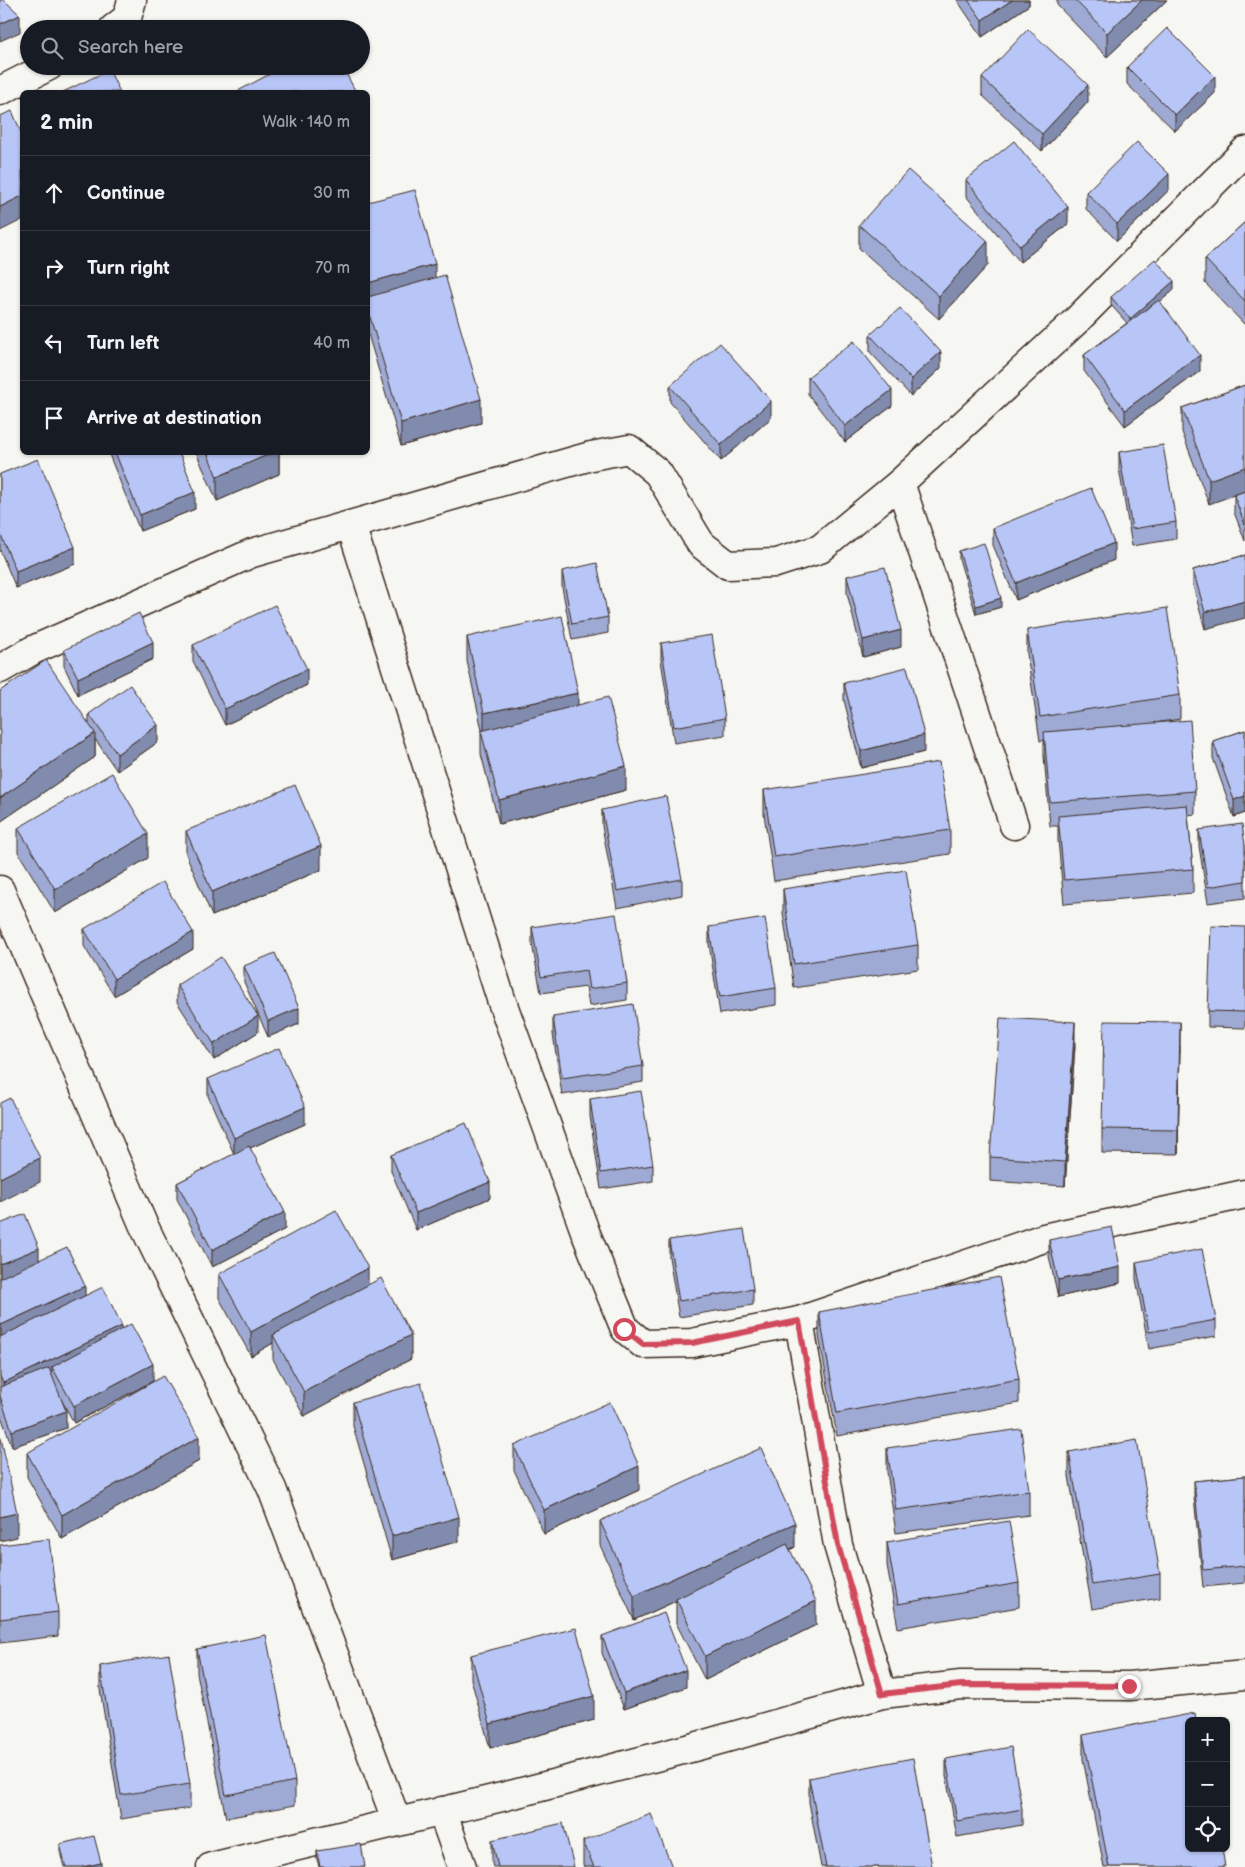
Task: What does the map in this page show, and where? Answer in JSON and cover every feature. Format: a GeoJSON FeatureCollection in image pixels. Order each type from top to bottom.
{"type":"FeatureCollection","features":[{"type":"Feature","properties":{"kind":"street"},"geometry":{"type":"LineString","coordinates":[[124,20],[127,18],[132,0]]}},
{"type":"Feature","properties":{"kind":"street"},"geometry":{"type":"LineString","coordinates":[[0,91],[31,75]]}},
{"type":"Feature","properties":{"kind":"street"},"geometry":{"type":"LineString","coordinates":[[0,669],[33,650],[252,553],[591,456],[629,449],[658,473],[701,544],[728,565],[776,563],[820,549],[900,483],[1077,320],[1245,151]]}},
{"type":"Feature","properties":{"kind":"street"},"geometry":{"type":"LineString","coordinates":[[900,483],[1014,825]]}},
{"type":"Feature","properties":{"kind":"street"},"geometry":{"type":"LineString","coordinates":[[351,525],[501,999],[586,1234],[624,1329],[643,1344],[692,1343],[799,1321],[1044,1238],[1245,1194]]}},
{"type":"Feature","properties":{"kind":"street"},"geometry":{"type":"LineString","coordinates":[[0,890],[143,1224],[272,1489],[397,1822]]}},
{"type":"Feature","properties":{"kind":"street"},"geometry":{"type":"LineString","coordinates":[[799,1321],[838,1545],[882,1694]]}},
{"type":"Feature","properties":{"kind":"street"},"geometry":{"type":"LineString","coordinates":[[210,1867],[698,1746],[882,1694],[961,1685],[1129,1686],[1245,1675]]}},
{"type":"Feature","properties":{"kind":"street"},"geometry":{"type":"LineString","coordinates":[[442,1811],[462,1867]]}},
{"type":"Feature","properties":{"kind":"building"},"geometry":{"type":"Polygon","coordinates":[[[0,0],[4,0],[20,15],[0,24],[0,0]]]}},
{"type":"Feature","properties":{"kind":"building"},"geometry":{"type":"Polygon","coordinates":[[[968,0],[1012,0],[982,20],[968,0]]]}},
{"type":"Feature","properties":{"kind":"building"},"geometry":{"type":"Polygon","coordinates":[[[1075,0],[1142,0],[1107,33],[1075,0]]]}},
{"type":"Feature","properties":{"kind":"building"},"geometry":{"type":"Polygon","coordinates":[[[1167,28],[1215,76],[1175,115],[1127,67],[1167,28]]]}},
{"type":"Feature","properties":{"kind":"building"},"geometry":{"type":"Polygon","coordinates":[[[1028,29],[1088,85],[1042,134],[982,78],[1028,29]]]}},
{"type":"Feature","properties":{"kind":"building"},"geometry":{"type":"Polygon","coordinates":[[[99,75],[112,75],[119,90],[67,90],[99,75]]]}},
{"type":"Feature","properties":{"kind":"building"},"geometry":{"type":"Polygon","coordinates":[[[268,75],[347,75],[355,90],[240,90],[268,75]]]}},
{"type":"Feature","properties":{"kind":"building"},"geometry":{"type":"Polygon","coordinates":[[[12,111],[20,129],[20,197],[0,207],[0,116],[12,111]]]}},
{"type":"Feature","properties":{"kind":"building"},"geometry":{"type":"Polygon","coordinates":[[[1014,141],[1068,207],[1020,246],[966,180],[1014,141]]]}},
{"type":"Feature","properties":{"kind":"building"},"geometry":{"type":"Polygon","coordinates":[[[1137,142],[1169,174],[1117,224],[1086,192],[1137,142]]]}},
{"type":"Feature","properties":{"kind":"building"},"geometry":{"type":"Polygon","coordinates":[[[908,170],[988,241],[939,296],[859,225],[908,170]]]}},
{"type":"Feature","properties":{"kind":"building"},"geometry":{"type":"Polygon","coordinates":[[[415,190],[435,264],[370,282],[370,201],[415,190]]]}},
{"type":"Feature","properties":{"kind":"building"},"geometry":{"type":"Polygon","coordinates":[[[1245,222],[1245,301],[1205,259],[1245,222]]]}},
{"type":"Feature","properties":{"kind":"building"},"geometry":{"type":"Polygon","coordinates":[[[1155,259],[1174,281],[1130,319],[1111,297],[1155,259]]]}},
{"type":"Feature","properties":{"kind":"building"},"geometry":{"type":"Polygon","coordinates":[[[445,275],[481,399],[401,423],[370,317],[370,296],[445,275]]]}},
{"type":"Feature","properties":{"kind":"building"},"geometry":{"type":"Polygon","coordinates":[[[1159,300],[1200,355],[1125,410],[1084,355],[1159,300]]]}},
{"type":"Feature","properties":{"kind":"building"},"geometry":{"type":"Polygon","coordinates":[[[900,308],[941,352],[911,379],[870,335],[900,308]]]}},
{"type":"Feature","properties":{"kind":"building"},"geometry":{"type":"Polygon","coordinates":[[[854,341],[892,390],[845,426],[808,377],[854,341]]]}},
{"type":"Feature","properties":{"kind":"building"},"geometry":{"type":"Polygon","coordinates":[[[720,343],[771,401],[721,445],[670,386],[720,343]]]}},
{"type":"Feature","properties":{"kind":"building"},"geometry":{"type":"Polygon","coordinates":[[[1245,385],[1245,467],[1209,480],[1182,408],[1245,385]]]}},
{"type":"Feature","properties":{"kind":"building"},"geometry":{"type":"Polygon","coordinates":[[[1163,445],[1176,522],[1132,529],[1119,452],[1163,445]]]}},
{"type":"Feature","properties":{"kind":"building"},"geometry":{"type":"Polygon","coordinates":[[[116,455],[180,455],[195,492],[140,515],[116,455]]]}},
{"type":"Feature","properties":{"kind":"building"},"geometry":{"type":"Polygon","coordinates":[[[208,455],[267,455],[217,477],[208,455]]]}},
{"type":"Feature","properties":{"kind":"building"},"geometry":{"type":"Polygon","coordinates":[[[38,459],[75,547],[16,571],[0,533],[0,474],[38,459]]]}},
{"type":"Feature","properties":{"kind":"building"},"geometry":{"type":"Polygon","coordinates":[[[1091,488],[1114,543],[1016,583],[993,528],[1091,488]]]}},
{"type":"Feature","properties":{"kind":"building"},"geometry":{"type":"Polygon","coordinates":[[[1245,491],[1245,525],[1234,495],[1245,491]]]}},
{"type":"Feature","properties":{"kind":"building"},"geometry":{"type":"Polygon","coordinates":[[[984,543],[1001,598],[976,606],[959,551],[984,543]]]}},
{"type":"Feature","properties":{"kind":"building"},"geometry":{"type":"Polygon","coordinates":[[[1245,555],[1245,601],[1205,612],[1193,570],[1245,555]]]}},
{"type":"Feature","properties":{"kind":"building"},"geometry":{"type":"Polygon","coordinates":[[[597,563],[608,617],[572,624],[562,571],[597,563]]]}},
{"type":"Feature","properties":{"kind":"building"},"geometry":{"type":"Polygon","coordinates":[[[885,567],[901,630],[863,640],[847,576],[885,567]]]}},
{"type":"Feature","properties":{"kind":"building"},"geometry":{"type":"Polygon","coordinates":[[[275,605],[307,669],[225,709],[193,645],[275,605]]]}},
{"type":"Feature","properties":{"kind":"building"},"geometry":{"type":"Polygon","coordinates":[[[1167,608],[1180,695],[1040,717],[1027,630],[1167,608]]]}},
{"type":"Feature","properties":{"kind":"building"},"geometry":{"type":"Polygon","coordinates":[[[139,613],[153,642],[78,678],[64,650],[139,613]]]}},
{"type":"Feature","properties":{"kind":"building"},"geometry":{"type":"Polygon","coordinates":[[[562,616],[578,693],[484,713],[467,637],[562,616]]]}},
{"type":"Feature","properties":{"kind":"building"},"geometry":{"type":"Polygon","coordinates":[[[712,635],[725,718],[674,727],[661,643],[712,635]]]}},
{"type":"Feature","properties":{"kind":"building"},"geometry":{"type":"Polygon","coordinates":[[[46,660],[95,733],[0,798],[0,691],[46,660]]]}},
{"type":"Feature","properties":{"kind":"building"},"geometry":{"type":"Polygon","coordinates":[[[907,667],[924,735],[861,751],[844,683],[907,667]]]}},
{"type":"Feature","properties":{"kind":"building"},"geometry":{"type":"Polygon","coordinates":[[[130,685],[158,725],[117,754],[89,714],[130,685]]]}},
{"type":"Feature","properties":{"kind":"building"},"geometry":{"type":"Polygon","coordinates":[[[608,697],[626,766],[499,800],[481,731],[608,697]]]}},
{"type":"Feature","properties":{"kind":"building"},"geometry":{"type":"Polygon","coordinates":[[[1190,720],[1195,791],[1050,802],[1044,732],[1190,720]]]}},
{"type":"Feature","properties":{"kind":"building"},"geometry":{"type":"Polygon","coordinates":[[[1245,730],[1245,796],[1234,800],[1213,741],[1245,730]]]}},
{"type":"Feature","properties":{"kind":"building"},"geometry":{"type":"Polygon","coordinates":[[[939,762],[950,830],[774,857],[764,790],[939,762]]]}},
{"type":"Feature","properties":{"kind":"building"},"geometry":{"type":"Polygon","coordinates":[[[112,773],[148,834],[55,889],[18,828],[112,773]]]}},
{"type":"Feature","properties":{"kind":"building"},"geometry":{"type":"Polygon","coordinates":[[[295,785],[321,846],[212,892],[186,831],[295,785]]]}},
{"type":"Feature","properties":{"kind":"building"},"geometry":{"type":"Polygon","coordinates":[[[666,796],[682,879],[617,891],[602,810],[666,796]]]}},
{"type":"Feature","properties":{"kind":"building"},"geometry":{"type":"Polygon","coordinates":[[[1187,805],[1193,869],[1064,880],[1058,816],[1187,805]]]}},
{"type":"Feature","properties":{"kind":"building"},"geometry":{"type":"Polygon","coordinates":[[[1242,824],[1245,845],[1245,881],[1208,887],[1199,830],[1242,824]]]}},
{"type":"Feature","properties":{"kind":"building"},"geometry":{"type":"Polygon","coordinates":[[[906,870],[918,945],[794,964],[783,889],[906,870]]]}},
{"type":"Feature","properties":{"kind":"building"},"geometry":{"type":"Polygon","coordinates":[[[163,882],[193,932],[114,979],[84,929],[163,882]]]}},
{"type":"Feature","properties":{"kind":"building"},"geometry":{"type":"Polygon","coordinates":[[[616,914],[627,983],[589,989],[586,970],[541,977],[532,927],[616,914]]]}},
{"type":"Feature","properties":{"kind":"building"},"geometry":{"type":"Polygon","coordinates":[[[765,918],[776,988],[720,997],[709,927],[765,918]]]}},
{"type":"Feature","properties":{"kind":"building"},"geometry":{"type":"Polygon","coordinates":[[[1211,926],[1245,927],[1245,1012],[1208,1011],[1211,926]]]}},
{"type":"Feature","properties":{"kind":"building"},"geometry":{"type":"Polygon","coordinates":[[[275,953],[299,1008],[268,1021],[244,966],[275,953]]]}},
{"type":"Feature","properties":{"kind":"building"},"geometry":{"type":"Polygon","coordinates":[[[221,957],[258,1016],[214,1044],[177,985],[221,957]]]}},
{"type":"Feature","properties":{"kind":"building"},"geometry":{"type":"Polygon","coordinates":[[[633,1004],[643,1066],[562,1078],[553,1017],[633,1004]]]}},
{"type":"Feature","properties":{"kind":"building"},"geometry":{"type":"Polygon","coordinates":[[[1000,1018],[1075,1022],[1065,1162],[990,1157],[1000,1018]]]}},
{"type":"Feature","properties":{"kind":"building"},"geometry":{"type":"Polygon","coordinates":[[[1104,1021],[1180,1022],[1178,1130],[1102,1129],[1104,1021]]]}},
{"type":"Feature","properties":{"kind":"building"},"geometry":{"type":"Polygon","coordinates":[[[279,1048],[305,1107],[234,1138],[208,1079],[279,1048]]]}},
{"type":"Feature","properties":{"kind":"building"},"geometry":{"type":"Polygon","coordinates":[[[641,1091],[653,1165],[601,1173],[590,1099],[641,1091]]]}},
{"type":"Feature","properties":{"kind":"building"},"geometry":{"type":"Polygon","coordinates":[[[10,1098],[40,1158],[0,1178],[0,1103],[10,1098]]]}},
{"type":"Feature","properties":{"kind":"building"},"geometry":{"type":"Polygon","coordinates":[[[466,1123],[490,1182],[416,1213],[391,1155],[466,1123]]]}},
{"type":"Feature","properties":{"kind":"building"},"geometry":{"type":"Polygon","coordinates":[[[249,1146],[285,1212],[212,1250],[177,1183],[249,1146]]]}},
{"type":"Feature","properties":{"kind":"building"},"geometry":{"type":"Polygon","coordinates":[[[336,1210],[368,1268],[251,1332],[219,1274],[336,1210]]]}},
{"type":"Feature","properties":{"kind":"building"},"geometry":{"type":"Polygon","coordinates":[[[25,1214],[39,1248],[0,1264],[0,1224],[25,1214]]]}},
{"type":"Feature","properties":{"kind":"building"},"geometry":{"type":"Polygon","coordinates":[[[1112,1227],[1120,1267],[1058,1280],[1049,1240],[1112,1227]]]}},
{"type":"Feature","properties":{"kind":"building"},"geometry":{"type":"Polygon","coordinates":[[[744,1229],[753,1289],[679,1301],[669,1240],[744,1229]]]}},
{"type":"Feature","properties":{"kind":"building"},"geometry":{"type":"Polygon","coordinates":[[[67,1247],[85,1286],[1,1325],[0,1278],[67,1247]]]}},
{"type":"Feature","properties":{"kind":"building"},"geometry":{"type":"Polygon","coordinates":[[[1202,1249],[1216,1320],[1149,1332],[1136,1262],[1202,1249]]]}},
{"type":"Feature","properties":{"kind":"building"},"geometry":{"type":"Polygon","coordinates":[[[999,1277],[1019,1379],[837,1413],[819,1312],[999,1277]]]}},
{"type":"Feature","properties":{"kind":"building"},"geometry":{"type":"Polygon","coordinates":[[[381,1278],[411,1335],[304,1392],[273,1335],[381,1278]]]}},
{"type":"Feature","properties":{"kind":"building"},"geometry":{"type":"Polygon","coordinates":[[[103,1287],[122,1326],[3,1383],[0,1376],[0,1337],[103,1287]]]}},
{"type":"Feature","properties":{"kind":"building"},"geometry":{"type":"Polygon","coordinates":[[[131,1324],[153,1364],[74,1406],[52,1367],[131,1324]]]}},
{"type":"Feature","properties":{"kind":"building"},"geometry":{"type":"Polygon","coordinates":[[[49,1368],[66,1411],[12,1431],[0,1396],[0,1387],[49,1368]]]}},
{"type":"Feature","properties":{"kind":"building"},"geometry":{"type":"Polygon","coordinates":[[[163,1376],[199,1437],[62,1515],[27,1453],[163,1376]]]}},
{"type":"Feature","properties":{"kind":"building"},"geometry":{"type":"Polygon","coordinates":[[[421,1383],[459,1517],[392,1536],[353,1402],[421,1383]]]}},
{"type":"Feature","properties":{"kind":"building"},"geometry":{"type":"Polygon","coordinates":[[[610,1402],[639,1466],[544,1510],[514,1446],[610,1402]]]}},
{"type":"Feature","properties":{"kind":"building"},"geometry":{"type":"Polygon","coordinates":[[[1021,1429],[1029,1491],[896,1510],[887,1448],[1021,1429]]]}},
{"type":"Feature","properties":{"kind":"building"},"geometry":{"type":"Polygon","coordinates":[[[0,1438],[17,1513],[0,1517],[0,1438]]]}},
{"type":"Feature","properties":{"kind":"building"},"geometry":{"type":"Polygon","coordinates":[[[1137,1440],[1160,1574],[1092,1585],[1069,1452],[1137,1440]]]}},
{"type":"Feature","properties":{"kind":"building"},"geometry":{"type":"Polygon","coordinates":[[[761,1448],[795,1523],[634,1596],[600,1521],[761,1448]]]}},
{"type":"Feature","properties":{"kind":"building"},"geometry":{"type":"Polygon","coordinates":[[[1245,1476],[1245,1566],[1203,1570],[1194,1481],[1245,1476]]]}},
{"type":"Feature","properties":{"kind":"building"},"geometry":{"type":"Polygon","coordinates":[[[1009,1521],[1019,1583],[898,1604],[887,1542],[1009,1521]]]}},
{"type":"Feature","properties":{"kind":"building"},"geometry":{"type":"Polygon","coordinates":[[[49,1539],[58,1612],[0,1619],[0,1545],[49,1539]]]}},
{"type":"Feature","properties":{"kind":"building"},"geometry":{"type":"Polygon","coordinates":[[[787,1544],[816,1601],[705,1656],[676,1599],[787,1544]]]}},
{"type":"Feature","properties":{"kind":"building"},"geometry":{"type":"Polygon","coordinates":[[[664,1613],[686,1670],[624,1693],[602,1636],[664,1613]]]}},
{"type":"Feature","properties":{"kind":"building"},"geometry":{"type":"Polygon","coordinates":[[[576,1628],[594,1696],[490,1724],[471,1655],[576,1628]]]}},
{"type":"Feature","properties":{"kind":"building"},"geometry":{"type":"Polygon","coordinates":[[[266,1635],[295,1781],[226,1795],[197,1649],[266,1635]]]}},
{"type":"Feature","properties":{"kind":"building"},"geometry":{"type":"Polygon","coordinates":[[[169,1654],[190,1784],[121,1795],[100,1666],[169,1654]]]}},
{"type":"Feature","properties":{"kind":"building"},"geometry":{"type":"Polygon","coordinates":[[[1195,1713],[1196,1717],[1185,1717],[1185,1852],[1223,1852],[1225,1867],[1109,1867],[1083,1735],[1195,1713]]]}},
{"type":"Feature","properties":{"kind":"building"},"geometry":{"type":"Polygon","coordinates":[[[1011,1747],[1022,1809],[957,1821],[946,1759],[1011,1747]]]}},
{"type":"Feature","properties":{"kind":"building"},"geometry":{"type":"Polygon","coordinates":[[[913,1758],[932,1867],[826,1867],[809,1778],[913,1758]]]}},
{"type":"Feature","properties":{"kind":"building"},"geometry":{"type":"Polygon","coordinates":[[[651,1814],[672,1867],[594,1867],[583,1841],[651,1814]]]}},
{"type":"Feature","properties":{"kind":"building"},"geometry":{"type":"Polygon","coordinates":[[[563,1823],[574,1867],[498,1867],[492,1840],[563,1823]]]}},
{"type":"Feature","properties":{"kind":"building"},"geometry":{"type":"Polygon","coordinates":[[[94,1836],[101,1863],[82,1867],[66,1867],[60,1844],[94,1836]]]}},
{"type":"Feature","properties":{"kind":"building"},"geometry":{"type":"Polygon","coordinates":[[[361,1844],[365,1867],[320,1867],[317,1851],[361,1844]]]}},
{"type":"Feature","properties":{"kind":"route"},"geometry":{"type":"LineString","coordinates":[[624,1329],[643,1344],[692,1343],[799,1321],[838,1545],[882,1694],[961,1685],[1129,1686]]}}]}
